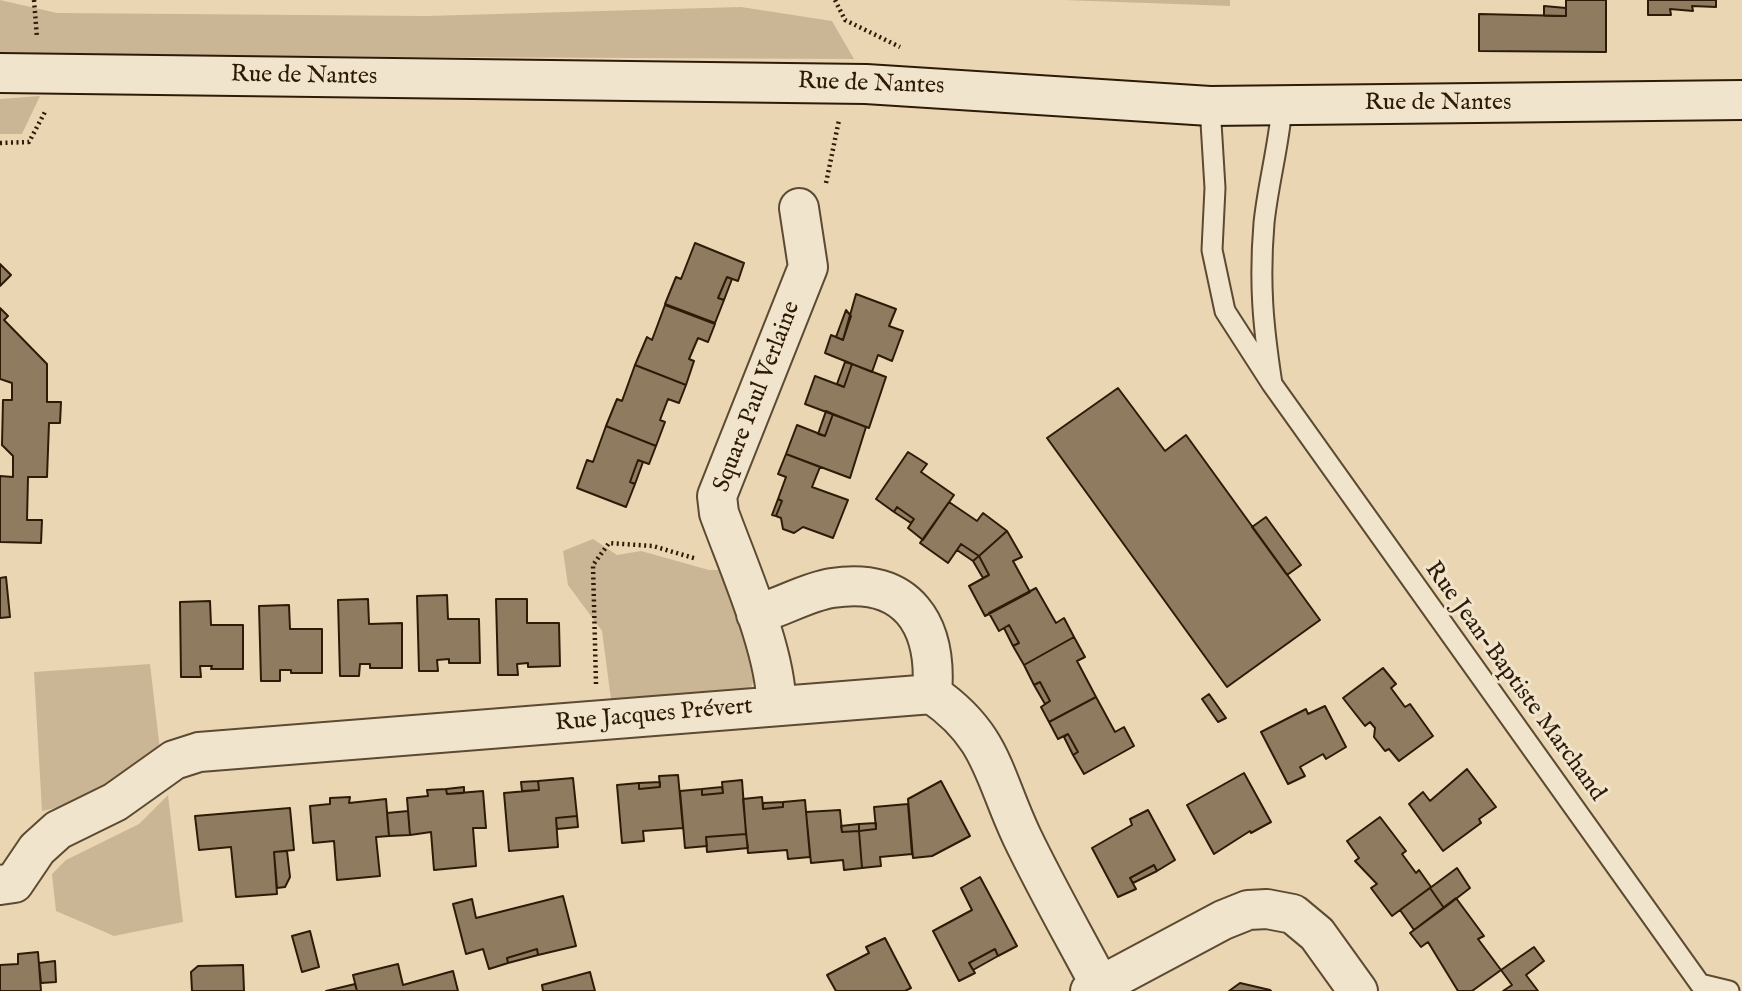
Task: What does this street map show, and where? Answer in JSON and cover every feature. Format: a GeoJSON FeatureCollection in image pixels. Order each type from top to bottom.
{"type":"FeatureCollection","features":[{"type":"Feature","properties":{"kind":"street","name":"Rue de Nantes"},"geometry":{"type":"LineString","coordinates":[[0,72],[866,84],[1210,106],[1742,100]]}},
{"type":"Feature","properties":{"kind":"street","name":"Square Paul Verlaine"},"geometry":{"type":"LineString","coordinates":[[776,706],[777,690],[756,614],[719,513],[717,496],[808,267],[799,208]]}},
{"type":"Feature","properties":{"kind":"street"},"geometry":{"type":"LineString","coordinates":[[756,614],[829,588],[865,585],[898,595],[920,619],[931,645],[934,666],[932,694],[968,724],[985,750],[1002,782],[1020,835],[1095,988],[1223,920],[1248,910],[1267,909],[1293,914],[1317,934],[1358,991]]}},
{"type":"Feature","properties":{"kind":"street","name":"Rue Jacques Prévert"},"geometry":{"type":"LineString","coordinates":[[0,885],[15,883],[37,849],[58,830],[115,802],[174,760],[200,752],[932,694]]}},
{"type":"Feature","properties":{"kind":"lane","name":"Rue Jean-Baptiste Marchand"},"geometry":{"type":"LineString","coordinates":[[1210,106],[1216,188],[1212,250],[1225,311],[1272,384],[1700,984],[1728,991]]}},
{"type":"Feature","properties":{"kind":"lane"},"geometry":{"type":"LineString","coordinates":[[1272,384],[1260,306],[1264,221],[1278,151],[1282,106]]}},
{"type":"Feature","properties":{"kind":"path"},"geometry":{"type":"LineString","coordinates":[[0,143],[29,142],[67,74]]}},
{"type":"Feature","properties":{"kind":"path"},"geometry":{"type":"LineString","coordinates":[[598,720],[593,565],[609,543],[653,547],[697,559],[733,553]]}},
{"type":"Feature","properties":{"kind":"shaded area"},"geometry":{"type":"Polygon","coordinates":[[[0,0],[57,13],[427,16],[741,7],[832,21],[854,59],[0,55],[0,0]]]}},
{"type":"Feature","properties":{"kind":"shaded area"},"geometry":{"type":"Polygon","coordinates":[[[1063,0],[1230,0],[1230,6],[1063,0]]]}},
{"type":"Feature","properties":{"kind":"shaded area"},"geometry":{"type":"Polygon","coordinates":[[[40,96],[22,134],[0,134],[0,99],[40,96]]]}},
{"type":"Feature","properties":{"kind":"shaded area"},"geometry":{"type":"Polygon","coordinates":[[[593,539],[617,555],[641,551],[709,570],[723,570],[757,674],[751,687],[740,694],[612,707],[602,631],[568,585],[563,551],[593,539]]]}},
{"type":"Feature","properties":{"kind":"shaded area"},"geometry":{"type":"Polygon","coordinates":[[[150,664],[160,750],[78,803],[42,811],[34,672],[150,664]]]}},
{"type":"Feature","properties":{"kind":"shaded area"},"geometry":{"type":"Polygon","coordinates":[[[168,795],[183,922],[114,936],[56,911],[52,874],[66,860],[139,824],[168,795]]]}},
{"type":"Feature","properties":{"kind":"building"},"geometry":{"type":"Polygon","coordinates":[[[1566,0],[1606,0],[1606,52],[1479,51],[1479,14],[1566,16],[1566,0]]]}},
{"type":"Feature","properties":{"kind":"building"},"geometry":{"type":"Polygon","coordinates":[[[1648,0],[1716,0],[1716,7],[1692,6],[1693,11],[1670,9],[1671,15],[1648,15],[1648,0]]]}},
{"type":"Feature","properties":{"kind":"building"},"geometry":{"type":"Polygon","coordinates":[[[1544,6],[1566,8],[1566,16],[1544,16],[1544,6]]]}},
{"type":"Feature","properties":{"kind":"building"},"geometry":{"type":"Polygon","coordinates":[[[695,243],[744,263],[738,281],[727,277],[718,298],[724,300],[715,323],[665,304],[676,277],[681,279],[695,243]]]}},
{"type":"Feature","properties":{"kind":"building"},"geometry":{"type":"Polygon","coordinates":[[[0,264],[11,275],[0,286],[0,264]]]}},
{"type":"Feature","properties":{"kind":"building"},"geometry":{"type":"Polygon","coordinates":[[[727,277],[732,279],[724,300],[718,298],[727,277]]]}},
{"type":"Feature","properties":{"kind":"building"},"geometry":{"type":"Polygon","coordinates":[[[856,294],[896,309],[889,326],[903,331],[892,361],[878,355],[872,372],[825,353],[831,335],[843,340],[856,294]]]}},
{"type":"Feature","properties":{"kind":"building"},"geometry":{"type":"Polygon","coordinates":[[[665,305],[715,324],[708,342],[698,338],[689,359],[694,361],[686,385],[635,365],[647,337],[652,340],[665,305]]]}},
{"type":"Feature","properties":{"kind":"building"},"geometry":{"type":"Polygon","coordinates":[[[0,308],[8,316],[4,320],[47,364],[47,402],[61,402],[60,423],[49,423],[47,477],[28,477],[27,520],[42,520],[41,543],[0,542],[0,476],[13,477],[13,456],[2,445],[3,400],[12,400],[12,383],[0,379],[0,308]]]}},
{"type":"Feature","properties":{"kind":"building"},"geometry":{"type":"Polygon","coordinates":[[[846,310],[851,316],[843,340],[836,337],[846,310]]]}},
{"type":"Feature","properties":{"kind":"building"},"geometry":{"type":"Polygon","coordinates":[[[845,362],[852,364],[844,387],[837,384],[845,362]]]}},
{"type":"Feature","properties":{"kind":"building"},"geometry":{"type":"Polygon","coordinates":[[[852,364],[886,377],[869,428],[805,404],[815,376],[844,387],[852,364]]]}},
{"type":"Feature","properties":{"kind":"building"},"geometry":{"type":"Polygon","coordinates":[[[635,365],[686,385],[679,403],[668,399],[660,420],[665,422],[656,446],[606,426],[617,399],[622,401],[635,365]]]}},
{"type":"Feature","properties":{"kind":"building"},"geometry":{"type":"Polygon","coordinates":[[[1118,388],[1165,451],[1186,435],[1320,620],[1227,687],[1047,438],[1118,388]]]}},
{"type":"Feature","properties":{"kind":"building"},"geometry":{"type":"Polygon","coordinates":[[[826,411],[833,414],[825,436],[818,434],[826,411]]]}},
{"type":"Feature","properties":{"kind":"building"},"geometry":{"type":"Polygon","coordinates":[[[833,414],[866,427],[850,478],[786,454],[797,425],[825,436],[833,414]]]}},
{"type":"Feature","properties":{"kind":"building"},"geometry":{"type":"Polygon","coordinates":[[[606,426],[656,446],[649,464],[638,460],[630,482],[635,484],[626,507],[577,488],[587,460],[593,462],[606,426]]]}},
{"type":"Feature","properties":{"kind":"building"},"geometry":{"type":"Polygon","coordinates":[[[908,452],[927,464],[921,472],[954,495],[923,540],[908,528],[914,519],[897,507],[894,512],[876,499],[908,452]]]}},
{"type":"Feature","properties":{"kind":"building"},"geometry":{"type":"Polygon","coordinates":[[[786,454],[820,467],[812,487],[848,500],[833,538],[803,527],[794,533],[783,529],[781,518],[776,516],[782,501],[778,499],[786,477],[778,474],[786,454]]]}},
{"type":"Feature","properties":{"kind":"building"},"geometry":{"type":"Polygon","coordinates":[[[638,460],[643,462],[635,484],[630,482],[638,460]]]}},
{"type":"Feature","properties":{"kind":"building"},"geometry":{"type":"Polygon","coordinates":[[[778,499],[782,501],[776,516],[772,515],[778,499]]]}},
{"type":"Feature","properties":{"kind":"building"},"geometry":{"type":"Polygon","coordinates":[[[949,502],[977,521],[983,513],[1007,531],[979,556],[961,544],[948,563],[920,543],[949,502]]]}},
{"type":"Feature","properties":{"kind":"building"},"geometry":{"type":"Polygon","coordinates":[[[897,507],[914,519],[911,523],[894,512],[897,507]]]}},
{"type":"Feature","properties":{"kind":"building"},"geometry":{"type":"Polygon","coordinates":[[[1266,517],[1301,565],[1287,575],[1252,527],[1266,517]]]}},
{"type":"Feature","properties":{"kind":"building"},"geometry":{"type":"Polygon","coordinates":[[[1007,531],[1022,557],[1013,561],[1030,592],[985,616],[969,586],[989,575],[979,556],[1007,531]]]}},
{"type":"Feature","properties":{"kind":"building"},"geometry":{"type":"Polygon","coordinates":[[[961,544],[979,556],[973,561],[957,550],[961,544]]]}},
{"type":"Feature","properties":{"kind":"building"},"geometry":{"type":"Polygon","coordinates":[[[979,556],[989,575],[983,578],[973,561],[979,556]]]}},
{"type":"Feature","properties":{"kind":"building"},"geometry":{"type":"Polygon","coordinates":[[[6,577],[10,617],[0,618],[0,578],[6,577]]]}},
{"type":"Feature","properties":{"kind":"building"},"geometry":{"type":"Polygon","coordinates":[[[1036,588],[1056,623],[1064,618],[1074,637],[1024,665],[1013,646],[1019,643],[1009,625],[999,631],[989,613],[1036,588]]]}},
{"type":"Feature","properties":{"kind":"building"},"geometry":{"type":"Polygon","coordinates":[[[447,595],[448,619],[479,619],[480,663],[449,663],[449,659],[437,660],[438,671],[419,671],[417,596],[447,595]]]}},
{"type":"Feature","properties":{"kind":"building"},"geometry":{"type":"Polygon","coordinates":[[[368,599],[369,624],[402,623],[402,668],[370,668],[370,664],[360,664],[359,676],[340,676],[338,600],[368,599]]]}},
{"type":"Feature","properties":{"kind":"building"},"geometry":{"type":"Polygon","coordinates":[[[496,599],[527,599],[527,623],[559,623],[560,666],[528,667],[528,663],[517,664],[518,675],[498,675],[496,599]]]}},
{"type":"Feature","properties":{"kind":"building"},"geometry":{"type":"Polygon","coordinates":[[[210,601],[211,625],[243,625],[243,669],[211,669],[212,666],[200,666],[201,677],[181,677],[180,602],[210,601]]]}},
{"type":"Feature","properties":{"kind":"building"},"geometry":{"type":"Polygon","coordinates":[[[289,605],[290,629],[322,629],[322,673],[291,673],[291,670],[280,670],[280,681],[261,681],[259,606],[289,605]]]}},
{"type":"Feature","properties":{"kind":"building"},"geometry":{"type":"Polygon","coordinates":[[[1009,625],[1019,643],[1013,646],[1004,628],[1009,625]]]}},
{"type":"Feature","properties":{"kind":"building"},"geometry":{"type":"Polygon","coordinates":[[[1074,637],[1085,657],[1077,661],[1096,697],[1049,722],[1041,707],[1050,701],[1040,682],[1034,685],[1024,665],[1074,637]]]}},
{"type":"Feature","properties":{"kind":"building"},"geometry":{"type":"Polygon","coordinates":[[[1383,668],[1396,684],[1391,688],[1405,707],[1410,704],[1433,736],[1399,761],[1389,749],[1385,751],[1374,737],[1375,728],[1370,722],[1365,726],[1343,698],[1383,668]]]}},
{"type":"Feature","properties":{"kind":"building"},"geometry":{"type":"Polygon","coordinates":[[[1040,682],[1050,701],[1045,704],[1034,685],[1040,682]]]}},
{"type":"Feature","properties":{"kind":"building"},"geometry":{"type":"Polygon","coordinates":[[[1209,694],[1226,718],[1218,722],[1202,699],[1209,694]]]}},
{"type":"Feature","properties":{"kind":"building"},"geometry":{"type":"Polygon","coordinates":[[[1096,697],[1115,732],[1124,727],[1134,746],[1084,774],[1073,755],[1078,752],[1068,734],[1058,739],[1049,722],[1096,697]]]}},
{"type":"Feature","properties":{"kind":"building"},"geometry":{"type":"Polygon","coordinates":[[[1325,706],[1346,747],[1326,759],[1323,754],[1300,767],[1305,776],[1288,784],[1261,732],[1306,709],[1308,714],[1325,706]]]}},
{"type":"Feature","properties":{"kind":"building"},"geometry":{"type":"Polygon","coordinates":[[[1068,734],[1078,752],[1073,755],[1064,737],[1068,734]]]}},
{"type":"Feature","properties":{"kind":"building"},"geometry":{"type":"Polygon","coordinates":[[[1467,769],[1496,807],[1479,819],[1481,823],[1443,851],[1409,804],[1423,792],[1430,801],[1467,769]]]}},
{"type":"Feature","properties":{"kind":"building"},"geometry":{"type":"Polygon","coordinates":[[[1244,773],[1271,822],[1251,833],[1250,831],[1214,854],[1187,805],[1244,773]]]}},
{"type":"Feature","properties":{"kind":"building"},"geometry":{"type":"Polygon","coordinates":[[[678,775],[683,828],[643,831],[644,841],[622,843],[617,785],[639,783],[639,789],[660,787],[659,776],[678,775]]]}},
{"type":"Feature","properties":{"kind":"building"},"geometry":{"type":"Polygon","coordinates":[[[573,778],[577,816],[556,818],[558,847],[509,851],[504,793],[539,790],[538,781],[573,778]]]}},
{"type":"Feature","properties":{"kind":"building"},"geometry":{"type":"Polygon","coordinates":[[[742,780],[746,834],[706,837],[707,846],[685,848],[680,791],[702,789],[702,795],[723,793],[722,782],[742,780]]]}},
{"type":"Feature","properties":{"kind":"building"},"geometry":{"type":"Polygon","coordinates":[[[538,781],[539,790],[522,791],[521,782],[538,781]]]}},
{"type":"Feature","properties":{"kind":"building"},"geometry":{"type":"Polygon","coordinates":[[[941,781],[970,836],[932,856],[913,858],[908,799],[941,781]]]}},
{"type":"Feature","properties":{"kind":"building"},"geometry":{"type":"Polygon","coordinates":[[[660,782],[660,787],[639,789],[639,783],[660,782]]]}},
{"type":"Feature","properties":{"kind":"building"},"geometry":{"type":"Polygon","coordinates":[[[464,787],[464,793],[447,794],[446,789],[464,787]]]}},
{"type":"Feature","properties":{"kind":"building"},"geometry":{"type":"Polygon","coordinates":[[[722,787],[723,793],[702,795],[702,789],[722,787]]]}},
{"type":"Feature","properties":{"kind":"building"},"geometry":{"type":"Polygon","coordinates":[[[446,789],[447,794],[483,791],[486,828],[473,828],[476,866],[434,870],[431,832],[410,835],[407,798],[428,796],[427,790],[446,789]]]}},
{"type":"Feature","properties":{"kind":"building"},"geometry":{"type":"Polygon","coordinates":[[[350,797],[349,803],[386,799],[389,836],[376,837],[380,876],[337,880],[334,841],[313,843],[310,806],[330,804],[330,798],[350,797]]]}},
{"type":"Feature","properties":{"kind":"building"},"geometry":{"type":"Polygon","coordinates":[[[762,797],[763,809],[783,807],[783,802],[805,800],[810,857],[788,859],[787,850],[748,853],[743,799],[762,797]]]}},
{"type":"Feature","properties":{"kind":"building"},"geometry":{"type":"Polygon","coordinates":[[[783,802],[783,807],[763,809],[763,803],[783,802]]]}},
{"type":"Feature","properties":{"kind":"building"},"geometry":{"type":"Polygon","coordinates":[[[908,804],[912,854],[880,857],[881,866],[862,868],[859,831],[876,829],[874,807],[908,804]]]}},
{"type":"Feature","properties":{"kind":"building"},"geometry":{"type":"Polygon","coordinates":[[[290,808],[294,850],[274,852],[277,894],[236,897],[231,847],[199,850],[195,816],[290,808]]]}},
{"type":"Feature","properties":{"kind":"building"},"geometry":{"type":"Polygon","coordinates":[[[840,810],[842,832],[859,831],[862,868],[844,870],[843,860],[811,863],[806,812],[840,810]]]}},
{"type":"Feature","properties":{"kind":"building"},"geometry":{"type":"Polygon","coordinates":[[[1148,810],[1175,860],[1157,871],[1154,865],[1130,878],[1136,889],[1118,897],[1092,848],[1132,825],[1130,819],[1148,810]]]}},
{"type":"Feature","properties":{"kind":"building"},"geometry":{"type":"Polygon","coordinates":[[[408,811],[410,835],[389,836],[387,813],[408,811]]]}},
{"type":"Feature","properties":{"kind":"building"},"geometry":{"type":"Polygon","coordinates":[[[577,816],[578,827],[557,829],[556,818],[577,816]]]}},
{"type":"Feature","properties":{"kind":"building"},"geometry":{"type":"Polygon","coordinates":[[[1380,817],[1406,851],[1402,854],[1416,873],[1419,870],[1431,887],[1392,916],[1371,888],[1377,884],[1355,861],[1359,858],[1347,841],[1380,817]]]}},
{"type":"Feature","properties":{"kind":"building"},"geometry":{"type":"Polygon","coordinates":[[[876,823],[876,829],[859,831],[859,824],[876,823]]]}},
{"type":"Feature","properties":{"kind":"building"},"geometry":{"type":"Polygon","coordinates":[[[859,824],[859,831],[842,832],[841,826],[859,824]]]}},
{"type":"Feature","properties":{"kind":"building"},"geometry":{"type":"Polygon","coordinates":[[[746,834],[748,848],[707,852],[706,837],[746,834]]]}},
{"type":"Feature","properties":{"kind":"building"},"geometry":{"type":"Polygon","coordinates":[[[287,851],[290,877],[285,887],[277,888],[274,852],[287,851]]]}},
{"type":"Feature","properties":{"kind":"building"},"geometry":{"type":"Polygon","coordinates":[[[1154,865],[1157,871],[1133,883],[1130,878],[1154,865]]]}},
{"type":"Feature","properties":{"kind":"building"},"geometry":{"type":"Polygon","coordinates":[[[1457,868],[1470,888],[1444,908],[1430,888],[1457,868]]]}},
{"type":"Feature","properties":{"kind":"building"},"geometry":{"type":"Polygon","coordinates":[[[980,877],[1017,946],[998,956],[995,949],[969,963],[975,973],[959,981],[933,931],[972,910],[961,888],[980,877]]]}},
{"type":"Feature","properties":{"kind":"building"},"geometry":{"type":"Polygon","coordinates":[[[1430,888],[1444,908],[1414,930],[1400,910],[1430,888]]]}},
{"type":"Feature","properties":{"kind":"building"},"geometry":{"type":"Polygon","coordinates":[[[563,896],[576,946],[538,955],[537,949],[507,958],[508,963],[489,969],[483,949],[466,954],[453,904],[472,899],[476,918],[563,896]]]}},
{"type":"Feature","properties":{"kind":"building"},"geometry":{"type":"Polygon","coordinates":[[[1456,898],[1484,936],[1478,939],[1501,970],[1472,991],[1458,991],[1428,942],[1421,947],[1410,933],[1456,898]]]}},
{"type":"Feature","properties":{"kind":"building"},"geometry":{"type":"Polygon","coordinates":[[[310,931],[319,967],[302,972],[292,936],[310,931]]]}},
{"type":"Feature","properties":{"kind":"building"},"geometry":{"type":"Polygon","coordinates":[[[885,938],[911,988],[905,991],[836,991],[827,975],[869,953],[866,947],[885,938]]]}},
{"type":"Feature","properties":{"kind":"building"},"geometry":{"type":"Polygon","coordinates":[[[1534,947],[1544,961],[1526,975],[1538,991],[1503,991],[1512,985],[1501,970],[1534,947]]]}},
{"type":"Feature","properties":{"kind":"building"},"geometry":{"type":"Polygon","coordinates":[[[537,949],[538,955],[508,963],[507,958],[537,949]]]}},
{"type":"Feature","properties":{"kind":"building"},"geometry":{"type":"Polygon","coordinates":[[[995,949],[998,956],[973,970],[969,963],[995,949]]]}},
{"type":"Feature","properties":{"kind":"building"},"geometry":{"type":"Polygon","coordinates":[[[38,952],[41,991],[0,991],[0,965],[18,964],[18,954],[38,952]]]}},
{"type":"Feature","properties":{"kind":"building"},"geometry":{"type":"Polygon","coordinates":[[[55,961],[56,982],[41,983],[39,963],[55,961]]]}},
{"type":"Feature","properties":{"kind":"building"},"geometry":{"type":"Polygon","coordinates":[[[398,964],[403,985],[453,971],[458,991],[357,991],[353,975],[398,964]]]}},
{"type":"Feature","properties":{"kind":"building"},"geometry":{"type":"Polygon","coordinates":[[[243,965],[244,991],[192,991],[191,972],[198,966],[243,965]]]}},
{"type":"Feature","properties":{"kind":"building"},"geometry":{"type":"Polygon","coordinates":[[[590,972],[595,991],[543,991],[542,985],[590,972]]]}},
{"type":"Feature","properties":{"kind":"building"},"geometry":{"type":"Polygon","coordinates":[[[1240,983],[1270,990],[1271,991],[1229,991],[1240,983]]]}},
{"type":"Feature","properties":{"kind":"building"},"geometry":{"type":"Polygon","coordinates":[[[355,984],[357,991],[326,991],[355,984]]]}}]}
